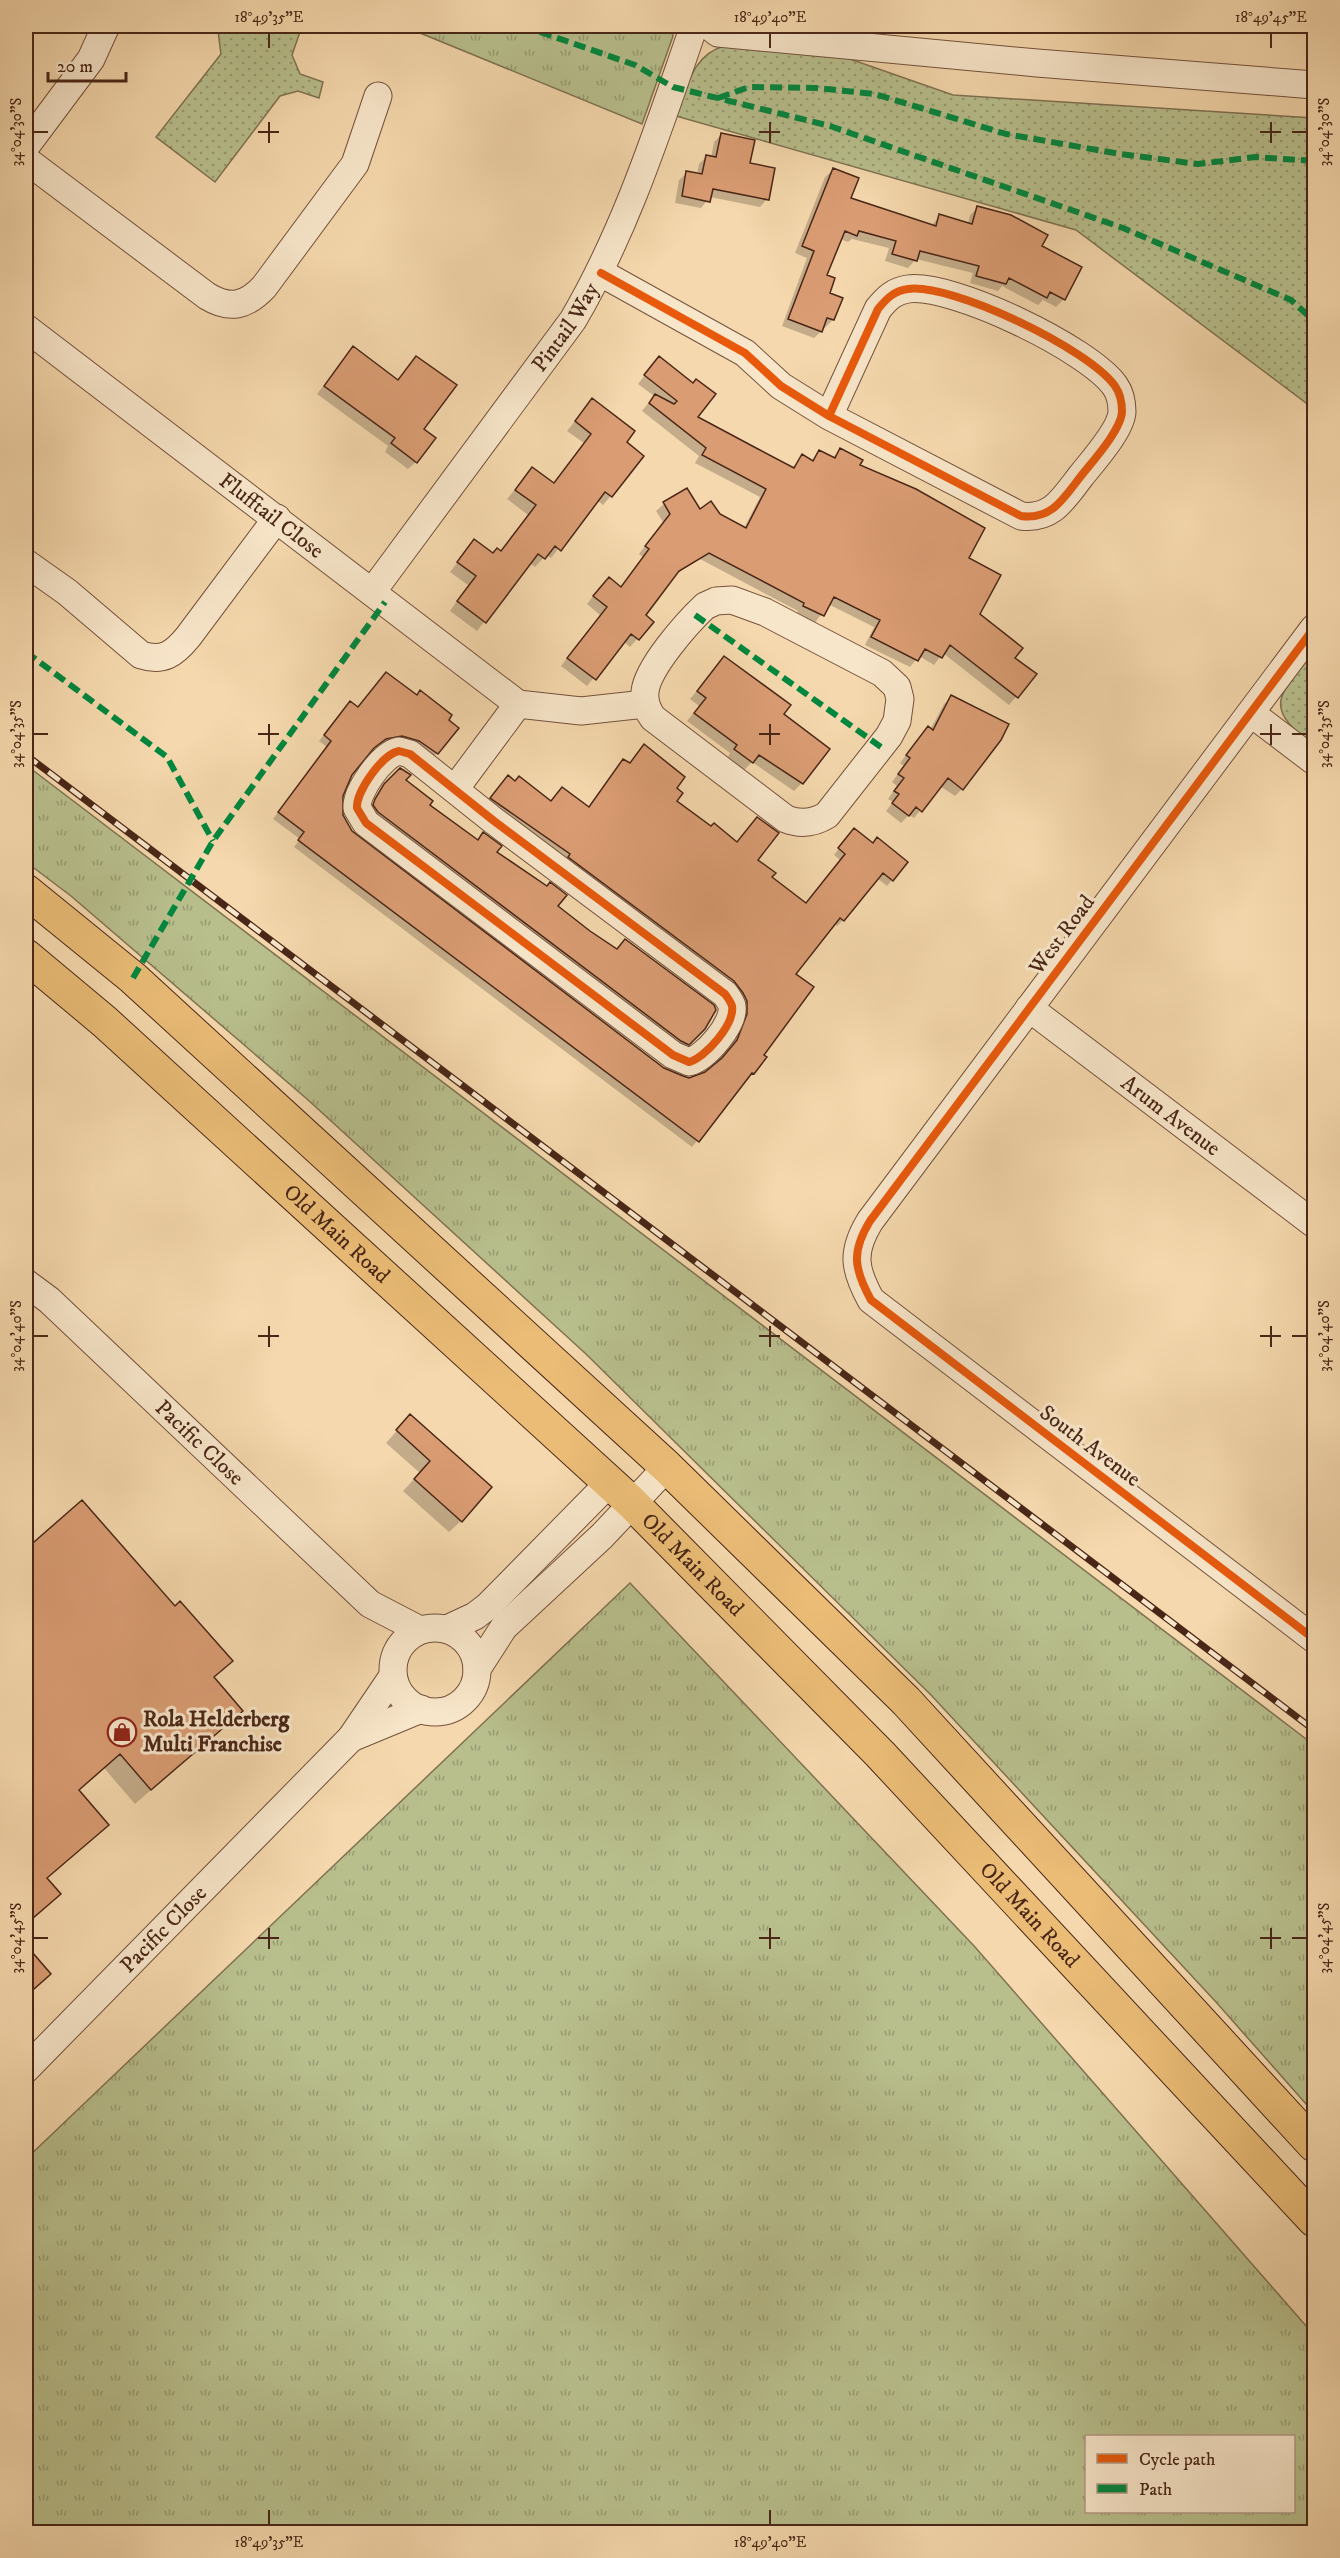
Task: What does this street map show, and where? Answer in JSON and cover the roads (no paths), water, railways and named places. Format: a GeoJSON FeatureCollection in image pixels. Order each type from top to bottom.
{"type":"FeatureCollection","features":[{"type":"Feature","properties":{"kind":"main road"},"geometry":{"type":"LineString","coordinates":[[26,891],[133,978],[667,1467],[906,1701],[1314,2145]]}},
{"type":"Feature","properties":{"kind":"main road","name":"Old Main Road"},"geometry":{"type":"LineString","coordinates":[[26,956],[114,1030],[621,1493],[880,1754],[1314,2220]]}},
{"type":"Feature","properties":{"kind":"street"},"geometry":{"type":"LineString","coordinates":[[26,146],[91,59],[106,26]]}},
{"type":"Feature","properties":{"kind":"street","name":"Pintail Way"},"geometry":{"type":"LineString","coordinates":[[372,592],[573,320],[601,273],[636,192],[694,26]]}},
{"type":"Feature","properties":{"kind":"street"},"geometry":{"type":"LineString","coordinates":[[709,26],[718,33],[1037,63],[1314,85]]}},
{"type":"Feature","properties":{"kind":"street"},"geometry":{"type":"LineString","coordinates":[[26,160],[207,296],[218,303],[238,305],[248,302],[264,287],[347,178],[361,152],[378,96]]}},
{"type":"Feature","properties":{"kind":"street"},"geometry":{"type":"LineString","coordinates":[[601,273],[739,350],[781,386],[829,416],[1007,510],[1032,518],[1048,514],[1057,507],[1098,454],[1120,422],[1122,414],[1120,396],[1113,382],[1079,354],[1059,342],[1014,320],[952,296],[910,289],[891,295],[878,309],[829,416]]}},
{"type":"Feature","properties":{"kind":"street","name":"Flufftail Close"},"geometry":{"type":"LineString","coordinates":[[26,328],[518,704]]}},
{"type":"Feature","properties":{"kind":"street"},"geometry":{"type":"LineString","coordinates":[[26,563],[67,592],[141,655],[153,658],[166,657],[175,652],[188,637],[277,519]]}},
{"type":"Feature","properties":{"kind":"street"},"geometry":{"type":"LineString","coordinates":[[732,600],[765,612],[882,673],[897,687],[900,699],[897,721],[889,736],[828,814],[807,823],[794,822],[776,812],[653,718],[645,704],[645,689],[649,678],[695,615],[705,606],[716,601],[732,600]]}},
{"type":"Feature","properties":{"kind":"street","name":"West Road"},"geometry":{"type":"LineString","coordinates":[[857,1270],[860,1238],[870,1221],[1252,714],[1314,628]]}},
{"type":"Feature","properties":{"kind":"street"},"geometry":{"type":"LineString","coordinates":[[454,789],[518,704],[581,711],[645,704]]}},
{"type":"Feature","properties":{"kind":"street"},"geometry":{"type":"LineString","coordinates":[[1252,714],[1314,761]]}},
{"type":"Feature","properties":{"kind":"street"},"geometry":{"type":"LineString","coordinates":[[394,752],[410,754],[454,789],[494,822],[725,994],[732,1006],[731,1017],[703,1056],[689,1062],[673,1055],[366,823],[357,808],[360,792],[385,758],[394,752]]}},
{"type":"Feature","properties":{"kind":"street","name":"Arum Avenue"},"geometry":{"type":"LineString","coordinates":[[1029,1008],[1314,1224]]}},
{"type":"Feature","properties":{"kind":"street","name":"South Avenue"},"geometry":{"type":"LineString","coordinates":[[857,1270],[871,1300],[902,1326],[1314,1640]]}},
{"type":"Feature","properties":{"kind":"street","name":"Pacific Close"},"geometry":{"type":"LineString","coordinates":[[26,1283],[50,1300],[370,1604]]}},
{"type":"Feature","properties":{"kind":"street"},"geometry":{"type":"LineString","coordinates":[[447,1629],[476,1616],[621,1493],[667,1467]]}},
{"type":"Feature","properties":{"kind":"street"},"geometry":{"type":"LineString","coordinates":[[477,1669],[504,1627],[602,1536],[621,1493]]}},
{"type":"Feature","properties":{"kind":"street"},"geometry":{"type":"LineString","coordinates":[[370,1604],[420,1630]]}},
{"type":"Feature","properties":{"kind":"street"},"geometry":{"type":"LineString","coordinates":[[370,1604],[403,1696],[421,1709]]}},
{"type":"Feature","properties":{"kind":"street"},"geometry":{"type":"LineString","coordinates":[[433,1627],[447,1629],[460,1636],[471,1647],[477,1669],[475,1684],[462,1701],[443,1711],[421,1709],[351,1738],[394,1667],[403,1642],[420,1630],[433,1627]]}},
{"type":"Feature","properties":{"kind":"street","name":"Pacific Close"},"geometry":{"type":"LineString","coordinates":[[26,2069],[351,1738]]}},
{"type":"Feature","properties":{"kind":"railway"},"geometry":{"type":"LineString","coordinates":[[26,755],[1314,1730]]}},
{"type":"Feature","properties":{"kind":"place","name":"Rola Helderberg Multi Franchise"},"geometry":{"type":"Point","coordinates":[122,1732]}}]}
